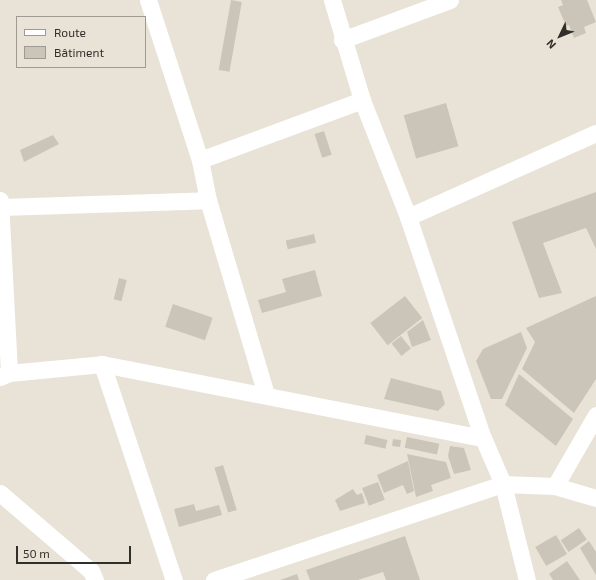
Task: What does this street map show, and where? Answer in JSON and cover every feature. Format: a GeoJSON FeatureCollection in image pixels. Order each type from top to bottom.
{"type":"FeatureCollection","features":[{"type":"Feature","properties":{"kind":"street"},"geometry":{"type":"LineString","coordinates":[[148,0],[200,160],[208,200],[266,396]]}},
{"type":"Feature","properties":{"kind":"street"},"geometry":{"type":"LineString","coordinates":[[332,0],[342,40],[362,100],[408,217],[483,438],[503,484],[527,580]]}},
{"type":"Feature","properties":{"kind":"street"},"geometry":{"type":"LineString","coordinates":[[342,40],[450,0]]}},
{"type":"Feature","properties":{"kind":"street"},"geometry":{"type":"LineString","coordinates":[[200,160],[362,100]]}},
{"type":"Feature","properties":{"kind":"street"},"geometry":{"type":"LineString","coordinates":[[408,217],[596,133]]}},
{"type":"Feature","properties":{"kind":"street"},"geometry":{"type":"LineString","coordinates":[[208,200],[0,203],[4,375],[102,364],[483,438]]}},
{"type":"Feature","properties":{"kind":"street"},"geometry":{"type":"LineString","coordinates":[[102,364],[174,580]]}},
{"type":"Feature","properties":{"kind":"street"},"geometry":{"type":"LineString","coordinates":[[555,486],[596,416]]}},
{"type":"Feature","properties":{"kind":"street"},"geometry":{"type":"LineString","coordinates":[[214,580],[503,484],[555,486],[596,498]]}},
{"type":"Feature","properties":{"kind":"street"},"geometry":{"type":"LineString","coordinates":[[0,493],[91,571],[95,580]]}},
{"type":"Feature","properties":{"kind":"building"},"geometry":{"type":"Polygon","coordinates":[[[231,0],[242,2],[230,72],[219,70],[231,0]]]}},
{"type":"Feature","properties":{"kind":"building"},"geometry":{"type":"Polygon","coordinates":[[[561,0],[587,0],[596,22],[584,27],[586,33],[574,38],[569,25],[566,26],[558,7],[563,5],[561,0]]]}},
{"type":"Feature","properties":{"kind":"building"},"geometry":{"type":"Polygon","coordinates":[[[446,103],[458,146],[416,158],[404,115],[446,103]]]}},
{"type":"Feature","properties":{"kind":"building"},"geometry":{"type":"Polygon","coordinates":[[[324,131],[332,155],[322,158],[314,134],[324,131]]]}},
{"type":"Feature","properties":{"kind":"building"},"geometry":{"type":"Polygon","coordinates":[[[53,135],[59,144],[24,162],[20,150],[53,135]]]}},
{"type":"Feature","properties":{"kind":"building"},"geometry":{"type":"Polygon","coordinates":[[[596,192],[596,249],[586,228],[543,243],[562,293],[539,298],[512,222],[596,192]]]}},
{"type":"Feature","properties":{"kind":"building"},"geometry":{"type":"Polygon","coordinates":[[[314,234],[316,243],[288,249],[286,241],[314,234]]]}},
{"type":"Feature","properties":{"kind":"building"},"geometry":{"type":"Polygon","coordinates":[[[315,270],[322,296],[262,313],[258,300],[286,292],[282,279],[315,270]]]}},
{"type":"Feature","properties":{"kind":"building"},"geometry":{"type":"Polygon","coordinates":[[[119,278],[127,280],[121,301],[114,299],[119,278]]]}},
{"type":"Feature","properties":{"kind":"building"},"geometry":{"type":"Polygon","coordinates":[[[405,296],[422,318],[388,345],[370,323],[405,296]]]}},
{"type":"Feature","properties":{"kind":"building"},"geometry":{"type":"Polygon","coordinates":[[[596,296],[596,379],[574,413],[522,369],[535,342],[526,328],[596,296]]]}},
{"type":"Feature","properties":{"kind":"building"},"geometry":{"type":"Polygon","coordinates":[[[173,304],[213,318],[205,340],[165,327],[173,304]]]}},
{"type":"Feature","properties":{"kind":"building"},"geometry":{"type":"Polygon","coordinates":[[[423,320],[431,340],[412,347],[407,332],[423,320]]]}},
{"type":"Feature","properties":{"kind":"building"},"geometry":{"type":"Polygon","coordinates":[[[521,332],[527,348],[502,399],[491,399],[476,361],[483,349],[521,332]]]}},
{"type":"Feature","properties":{"kind":"building"},"geometry":{"type":"Polygon","coordinates":[[[401,336],[411,349],[401,356],[392,343],[401,336]]]}},
{"type":"Feature","properties":{"kind":"building"},"geometry":{"type":"Polygon","coordinates":[[[519,374],[573,419],[556,446],[505,405],[519,374]]]}},
{"type":"Feature","properties":{"kind":"building"},"geometry":{"type":"Polygon","coordinates":[[[391,378],[441,391],[445,404],[438,411],[384,399],[391,378]]]}},
{"type":"Feature","properties":{"kind":"building"},"geometry":{"type":"Polygon","coordinates":[[[366,435],[387,440],[385,449],[364,444],[366,435]]]}},
{"type":"Feature","properties":{"kind":"building"},"geometry":{"type":"Polygon","coordinates":[[[407,437],[439,444],[437,455],[405,448],[407,437]]]}},
{"type":"Feature","properties":{"kind":"building"},"geometry":{"type":"Polygon","coordinates":[[[393,439],[401,440],[400,447],[392,446],[393,439]]]}},
{"type":"Feature","properties":{"kind":"building"},"geometry":{"type":"Polygon","coordinates":[[[450,446],[464,448],[471,470],[454,474],[448,456],[450,446]]]}},
{"type":"Feature","properties":{"kind":"building"},"geometry":{"type":"Polygon","coordinates":[[[407,454],[446,462],[451,478],[431,485],[433,491],[416,497],[407,454]]]}},
{"type":"Feature","properties":{"kind":"building"},"geometry":{"type":"Polygon","coordinates":[[[408,461],[414,491],[407,494],[403,485],[384,493],[377,475],[408,461]]]}},
{"type":"Feature","properties":{"kind":"building"},"geometry":{"type":"Polygon","coordinates":[[[223,465],[237,510],[228,513],[214,468],[223,465]]]}},
{"type":"Feature","properties":{"kind":"building"},"geometry":{"type":"Polygon","coordinates":[[[378,482],[385,500],[369,506],[362,488],[378,482]]]}},
{"type":"Feature","properties":{"kind":"building"},"geometry":{"type":"Polygon","coordinates":[[[353,489],[357,495],[362,493],[365,503],[340,511],[335,500],[353,489]]]}},
{"type":"Feature","properties":{"kind":"building"},"geometry":{"type":"Polygon","coordinates":[[[194,504],[196,511],[219,505],[222,515],[179,527],[174,509],[194,504]]]}},
{"type":"Feature","properties":{"kind":"building"},"geometry":{"type":"Polygon","coordinates":[[[579,528],[587,540],[569,552],[561,540],[579,528]]]}},
{"type":"Feature","properties":{"kind":"building"},"geometry":{"type":"Polygon","coordinates":[[[556,535],[567,554],[546,566],[535,547],[556,535]]]}},
{"type":"Feature","properties":{"kind":"building"},"geometry":{"type":"Polygon","coordinates":[[[405,536],[420,580],[386,580],[383,572],[358,580],[310,580],[306,570],[405,536]]]}},
{"type":"Feature","properties":{"kind":"building"},"geometry":{"type":"Polygon","coordinates":[[[589,541],[596,552],[596,575],[580,548],[589,541]]]}},
{"type":"Feature","properties":{"kind":"building"},"geometry":{"type":"Polygon","coordinates":[[[567,561],[580,580],[553,580],[549,574],[567,561]]]}},
{"type":"Feature","properties":{"kind":"building"},"geometry":{"type":"Polygon","coordinates":[[[297,574],[299,580],[280,580],[297,574]]]}}]}
